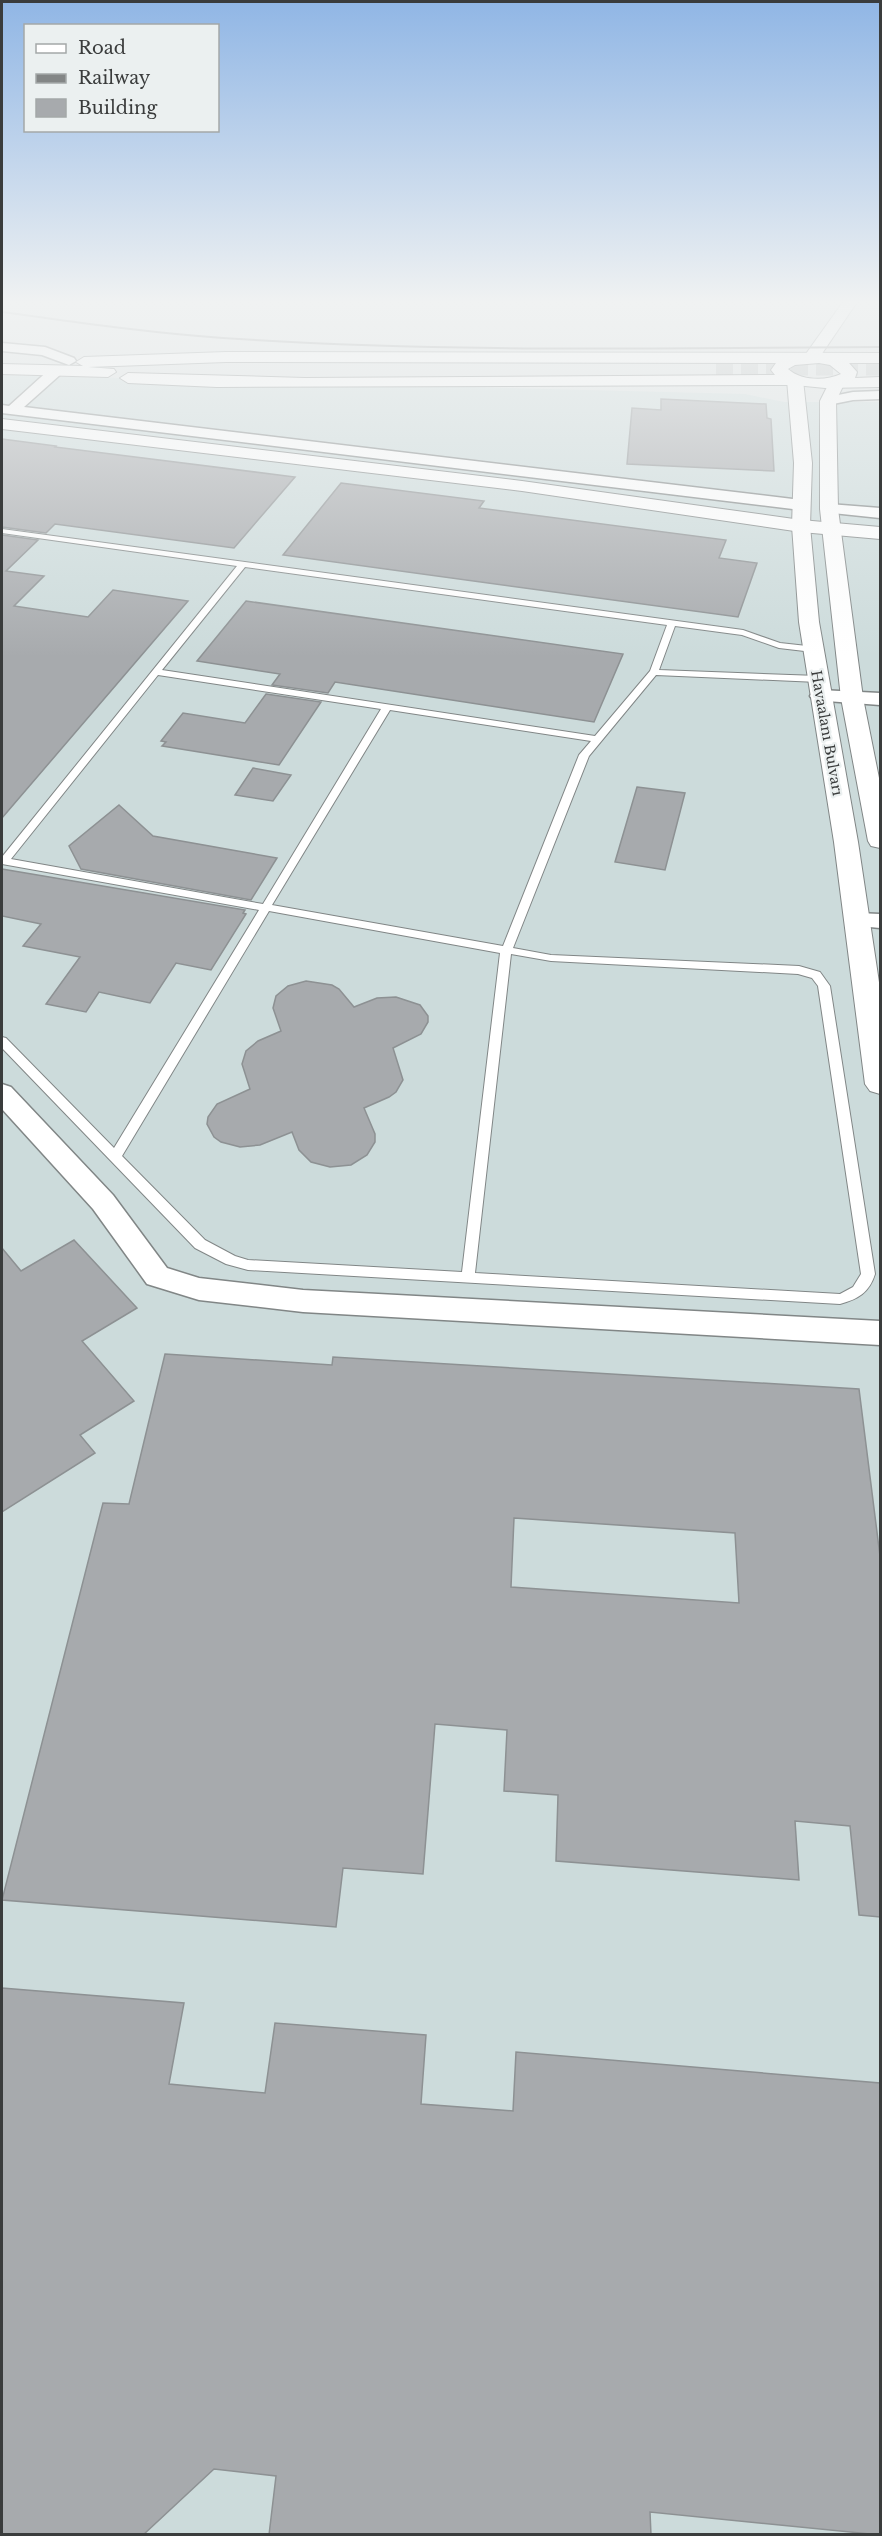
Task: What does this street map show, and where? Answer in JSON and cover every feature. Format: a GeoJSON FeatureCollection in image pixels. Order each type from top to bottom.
{"type":"FeatureCollection","features":[{"type":"Feature","properties":{"kind":"main road"},"geometry":{"type":"LineString","coordinates":[[51,420],[801,526],[830,519]]}},
{"type":"Feature","properties":{"kind":"main road","name":"Havaalanı Bulvarı"},"geometry":{"type":"LineString","coordinates":[[799,420],[803,463],[801,526],[813,649],[819,688],[869,921],[880,1084]]}},
{"type":"Feature","properties":{"kind":"main road","name":"Havaalanı Bulvarı"},"geometry":{"type":"LineString","coordinates":[[828,420],[830,519],[846,650],[851,690],[880,842]]}},
{"type":"Feature","properties":{"kind":"main road"},"geometry":{"type":"LineString","coordinates":[[801,505],[830,519],[880,533]]}},
{"type":"Feature","properties":{"kind":"main road"},"geometry":{"type":"LineString","coordinates":[[813,649],[846,650]]}},
{"type":"Feature","properties":{"kind":"main road"},"geometry":{"type":"LineString","coordinates":[[819,688],[851,690]]}},
{"type":"Feature","properties":{"kind":"street"},"geometry":{"type":"LineString","coordinates":[[61,420],[801,505]]}},
{"type":"Feature","properties":{"kind":"street"},"geometry":{"type":"LineString","coordinates":[[830,519],[880,513]]}},
{"type":"Feature","properties":{"kind":"street"},"geometry":{"type":"LineString","coordinates":[[851,690],[880,699]]}},
{"type":"Feature","properties":{"kind":"street"},"geometry":{"type":"LineString","coordinates":[[2,1093],[103,1202],[157,1276],[199,1289],[303,1301],[880,1333]]}},
{"type":"Feature","properties":{"kind":"lane"},"geometry":{"type":"LineString","coordinates":[[2,531],[743,633],[779,645],[813,649]]}},
{"type":"Feature","properties":{"kind":"lane"},"geometry":{"type":"LineString","coordinates":[[2,1041],[200,1244],[231,1260],[248,1265],[840,1299],[852,1296],[861,1290],[868,1274],[824,986],[820,978],[799,970],[551,958],[506,952],[3,861],[243,564]]}},
{"type":"Feature","properties":{"kind":"lane"},"geometry":{"type":"LineString","coordinates":[[468,1278],[506,952],[584,755],[654,672],[672,623]]}},
{"type":"Feature","properties":{"kind":"lane"},"geometry":{"type":"LineString","coordinates":[[156,672],[597,739]]}},
{"type":"Feature","properties":{"kind":"lane"},"geometry":{"type":"LineString","coordinates":[[654,672],[819,688]]}},
{"type":"Feature","properties":{"kind":"lane"},"geometry":{"type":"LineString","coordinates":[[115,1157],[387,707]]}},
{"type":"Feature","properties":{"kind":"shaded area"},"geometry":{"type":"Polygon","coordinates":[[[2,420],[880,420],[880,2534],[2,2534],[2,420]]]}},
{"type":"Feature","properties":{"kind":"building"},"geometry":{"type":"Polygon","coordinates":[[[631,420],[771,420],[774,471],[627,464],[631,420]]]}},
{"type":"Feature","properties":{"kind":"building"},"geometry":{"type":"Polygon","coordinates":[[[2,439],[295,477],[234,548],[55,524],[46,533],[2,527],[2,439]]]}},
{"type":"Feature","properties":{"kind":"building"},"geometry":{"type":"Polygon","coordinates":[[[341,483],[484,501],[479,508],[726,540],[719,558],[757,563],[738,617],[283,555],[341,483]]]}},
{"type":"Feature","properties":{"kind":"building"},"geometry":{"type":"Polygon","coordinates":[[[2,535],[38,540],[6,571],[44,576],[14,606],[88,617],[113,590],[188,601],[2,818],[2,535]]]}},
{"type":"Feature","properties":{"kind":"building"},"geometry":{"type":"Polygon","coordinates":[[[246,601],[623,654],[594,722],[335,682],[328,693],[272,685],[280,674],[197,661],[246,601]]]}},
{"type":"Feature","properties":{"kind":"building"},"geometry":{"type":"Polygon","coordinates":[[[266,694],[321,702],[279,765],[162,746],[166,742],[161,741],[183,713],[245,723],[266,694]]]}},
{"type":"Feature","properties":{"kind":"building"},"geometry":{"type":"Polygon","coordinates":[[[253,768],[291,775],[273,801],[235,795],[253,768]]]}},
{"type":"Feature","properties":{"kind":"building"},"geometry":{"type":"Polygon","coordinates":[[[637,787],[685,793],[665,870],[615,862],[637,787]]]}},
{"type":"Feature","properties":{"kind":"building"},"geometry":{"type":"Polygon","coordinates":[[[119,805],[153,836],[277,858],[251,900],[81,869],[69,846],[119,805]]]}},
{"type":"Feature","properties":{"kind":"building"},"geometry":{"type":"Polygon","coordinates":[[[2,869],[245,910],[243,913],[246,914],[211,970],[176,963],[150,1003],[99,992],[86,1012],[46,1004],[80,957],[23,946],[41,924],[2,916],[2,869]]]}},
{"type":"Feature","properties":{"kind":"building"},"geometry":{"type":"Polygon","coordinates":[[[306,981],[332,985],[339,989],[354,1007],[377,998],[396,997],[420,1005],[428,1016],[428,1022],[421,1034],[393,1048],[403,1080],[396,1092],[364,1108],[375,1134],[375,1142],[367,1155],[351,1165],[330,1167],[311,1162],[299,1150],[292,1132],[260,1145],[240,1147],[221,1142],[214,1137],[207,1124],[208,1117],[217,1104],[250,1089],[242,1064],[246,1051],[258,1041],[281,1031],[273,1008],[276,996],[288,986],[306,981]]]}},
{"type":"Feature","properties":{"kind":"building"},"geometry":{"type":"Polygon","coordinates":[[[74,1240],[137,1308],[82,1341],[134,1401],[80,1435],[95,1453],[2,1512],[2,1248],[21,1271],[74,1240]]]}},
{"type":"Feature","properties":{"kind":"building"},"geometry":{"type":"Polygon","coordinates":[[[165,1354],[332,1365],[333,1357],[859,1389],[880,1556],[880,1917],[859,1915],[850,1826],[795,1821],[799,1880],[556,1861],[558,1795],[504,1791],[507,1730],[435,1724],[423,1874],[343,1868],[336,1927],[2,1900],[103,1503],[129,1504],[165,1354]],[[514,1518],[511,1587],[739,1603],[735,1533],[514,1518]]]}},
{"type":"Feature","properties":{"kind":"building"},"geometry":{"type":"Polygon","coordinates":[[[2,1988],[184,2003],[169,2084],[265,2093],[275,2023],[426,2035],[421,2104],[513,2111],[516,2052],[880,2083],[880,2535],[650,2512],[651,2535],[269,2535],[276,2476],[214,2469],[143,2535],[2,2535],[2,1988]]]}}]}
